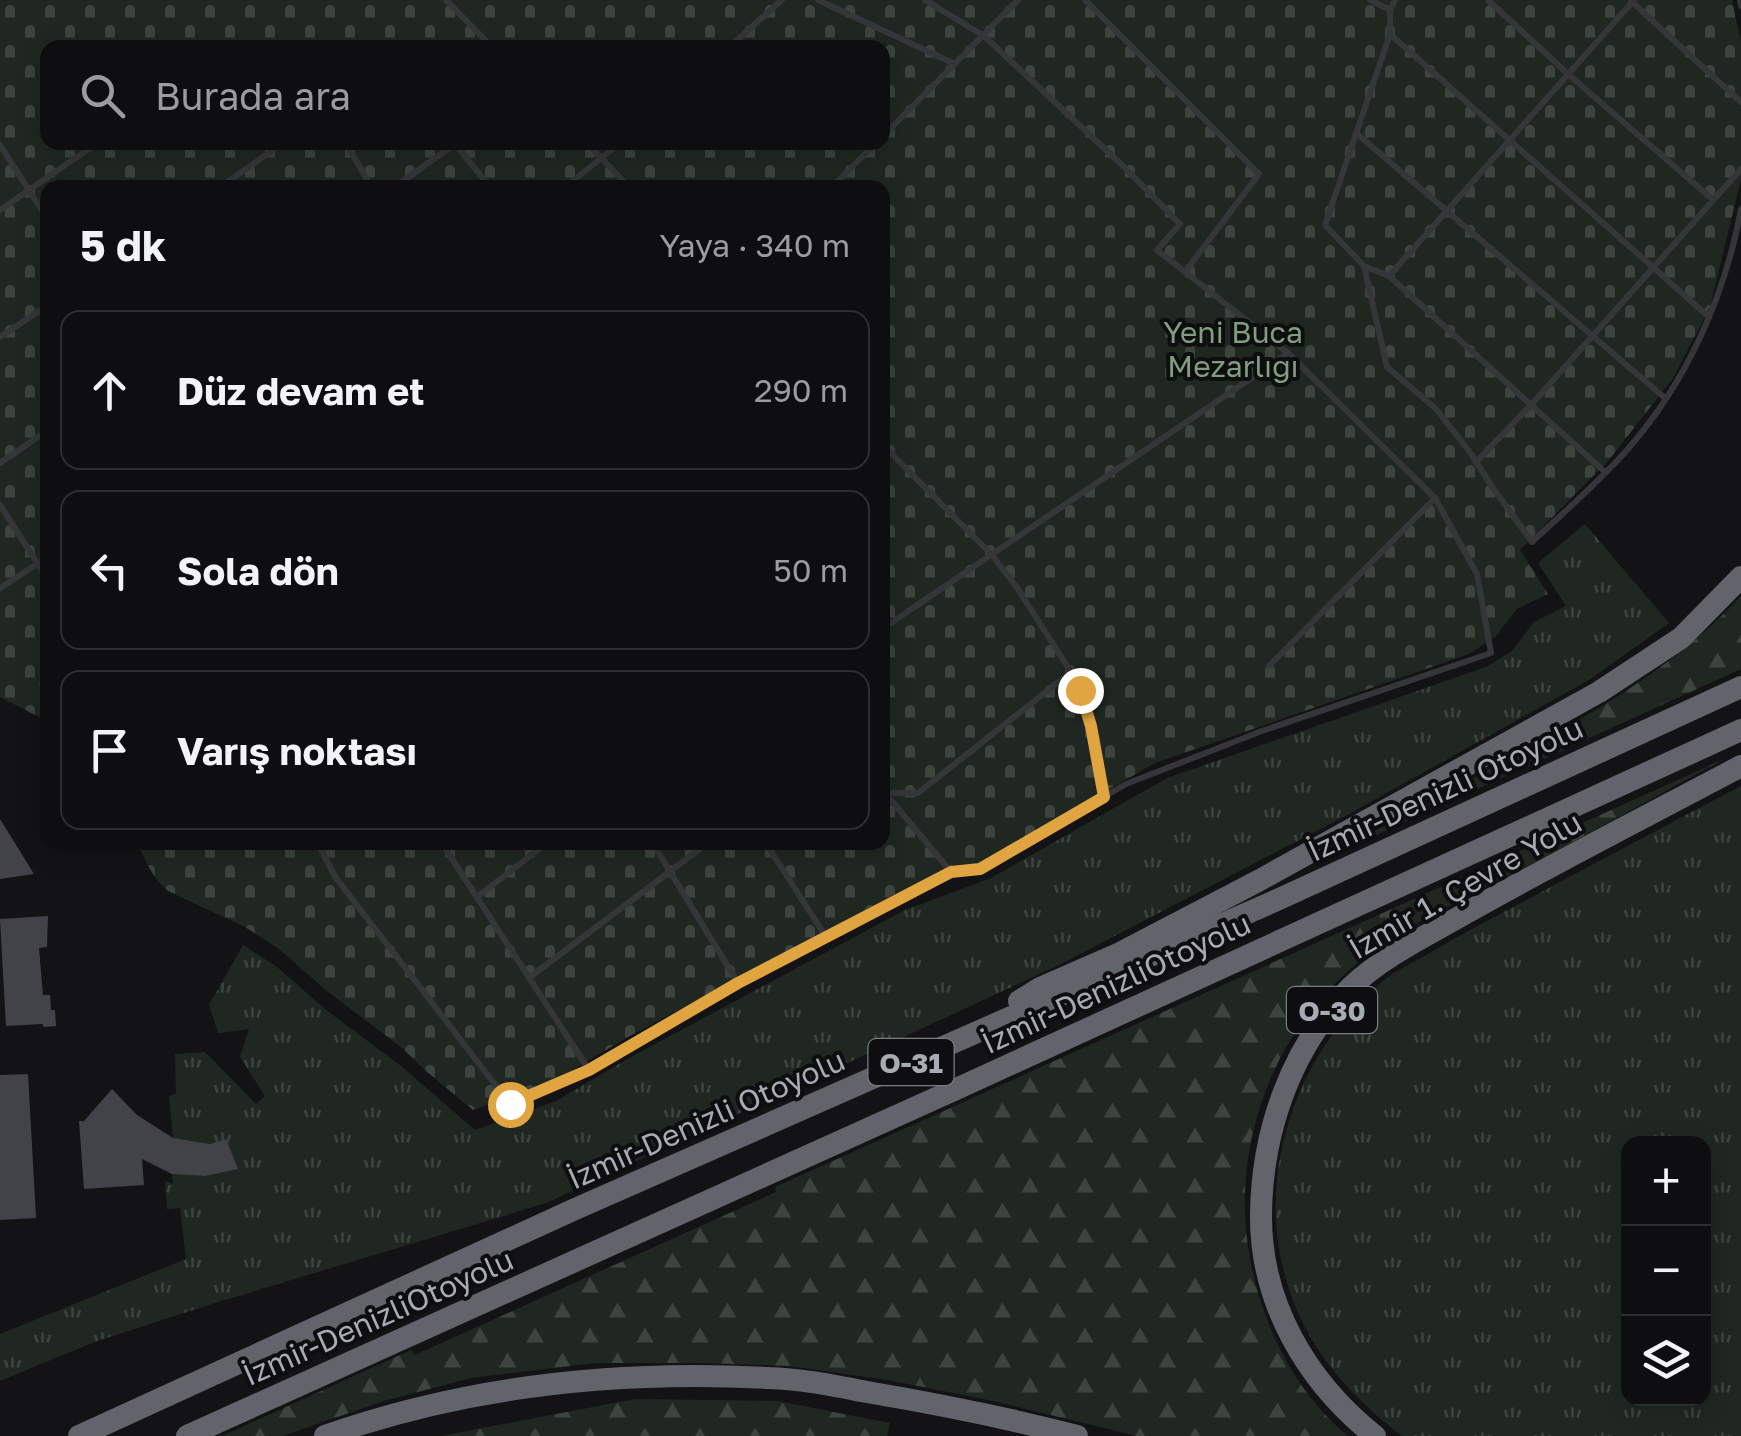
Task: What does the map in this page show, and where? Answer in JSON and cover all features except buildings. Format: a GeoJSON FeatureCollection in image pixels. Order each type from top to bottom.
{"type":"FeatureCollection","features":[{"type":"Feature","properties":{"kind":"highway"},"geometry":{"type":"LineString","coordinates":[[940,1050],[1040,988],[1120,953],[1600,692],[1680,638],[1741,577]]}},
{"type":"Feature","properties":{"kind":"highway","name":"İzmir-Denizli Otoyolu"},"geometry":{"type":"LineString","coordinates":[[80,1436],[573,1210],[1260,908],[1741,686]]}},
{"type":"Feature","properties":{"kind":"highway","name":"İzmir-DenizliOtoyolu"},"geometry":{"type":"LineString","coordinates":[[187,1436],[1741,730]]}},
{"type":"Feature","properties":{"kind":"highway","name":"İzmir 1. Çevre Yolu"},"geometry":{"type":"LineString","coordinates":[[1375,1436],[1349,1415],[1312,1374],[1277,1308],[1267,1272],[1261,1230],[1261,1186],[1274,1120],[1288,1078],[1315,1030],[1352,986],[1382,963],[1506,890],[1741,766]]}},
{"type":"Feature","properties":{"kind":"highway"},"geometry":{"type":"LineString","coordinates":[[324,1436],[426,1406],[526,1386],[655,1375],[771,1378],[838,1386],[1077,1436]]}},
{"type":"Feature","properties":{"kind":"lane"},"geometry":{"type":"LineString","coordinates":[[446,0],[484,40]]}},
{"type":"Feature","properties":{"kind":"lane"},"geometry":{"type":"LineString","coordinates":[[737,40],[782,0]]}},
{"type":"Feature","properties":{"kind":"lane"},"geometry":{"type":"LineString","coordinates":[[818,0],[956,64]]}},
{"type":"Feature","properties":{"kind":"lane"},"geometry":{"type":"LineString","coordinates":[[321,850],[336,878],[510,1104],[589,1070],[738,983],[951,872],[980,869],[1126,784],[1262,731],[1491,653],[1477,574],[1435,498],[1288,353],[1158,250],[1180,224],[1121,164],[984,36],[925,0]]}},
{"type":"Feature","properties":{"kind":"lane"},"geometry":{"type":"LineString","coordinates":[[890,128],[1018,0]]}},
{"type":"Feature","properties":{"kind":"lane"},"geometry":{"type":"LineString","coordinates":[[1086,0],[1260,174],[1186,272]]}},
{"type":"Feature","properties":{"kind":"lane"},"geometry":{"type":"LineString","coordinates":[[1370,0],[1390,10]]}},
{"type":"Feature","properties":{"kind":"lane"},"geometry":{"type":"LineString","coordinates":[[1394,0],[1390,34],[1325,225],[1364,266],[1389,276],[1605,472]]}},
{"type":"Feature","properties":{"kind":"lane"},"geometry":{"type":"LineString","coordinates":[[1488,0],[1712,199]]}},
{"type":"Feature","properties":{"kind":"lane"},"geometry":{"type":"LineString","coordinates":[[1389,276],[1632,1],[1741,102]]}},
{"type":"Feature","properties":{"kind":"lane"},"geometry":{"type":"LineString","coordinates":[[1390,34],[1709,317]]}},
{"type":"Feature","properties":{"kind":"lane"},"geometry":{"type":"LineString","coordinates":[[1356,133],[1665,398]]}},
{"type":"Feature","properties":{"kind":"lane"},"geometry":{"type":"LineString","coordinates":[[0,146],[40,208]]}},
{"type":"Feature","properties":{"kind":"lane"},"geometry":{"type":"LineString","coordinates":[[43,180],[87,150]]}},
{"type":"Feature","properties":{"kind":"lane"},"geometry":{"type":"LineString","coordinates":[[231,180],[273,150]]}},
{"type":"Feature","properties":{"kind":"lane"},"geometry":{"type":"LineString","coordinates":[[350,150],[367,180]]}},
{"type":"Feature","properties":{"kind":"lane"},"geometry":{"type":"LineString","coordinates":[[404,180],[447,150]]}},
{"type":"Feature","properties":{"kind":"lane"},"geometry":{"type":"LineString","coordinates":[[460,150],[484,180]]}},
{"type":"Feature","properties":{"kind":"lane"},"geometry":{"type":"LineString","coordinates":[[594,150],[623,180]]}},
{"type":"Feature","properties":{"kind":"lane"},"geometry":{"type":"LineString","coordinates":[[574,180],[611,150]]}},
{"type":"Feature","properties":{"kind":"lane"},"geometry":{"type":"LineString","coordinates":[[840,180],[868,150]]}},
{"type":"Feature","properties":{"kind":"lane"},"geometry":{"type":"LineString","coordinates":[[1476,462],[1741,169]]}},
{"type":"Feature","properties":{"kind":"lane"},"geometry":{"type":"LineString","coordinates":[[0,210],[40,182]]}},
{"type":"Feature","properties":{"kind":"lane"},"geometry":{"type":"LineString","coordinates":[[1364,266],[1387,367],[1436,409],[1532,542],[1626,452],[1665,398],[1709,317],[1724,278],[1741,209]]}},
{"type":"Feature","properties":{"kind":"lane"},"geometry":{"type":"LineString","coordinates":[[0,336],[40,310]]}},
{"type":"Feature","properties":{"kind":"lane"},"geometry":{"type":"LineString","coordinates":[[890,624],[1288,353]]}},
{"type":"Feature","properties":{"kind":"lane"},"geometry":{"type":"LineString","coordinates":[[0,463],[40,436]]}},
{"type":"Feature","properties":{"kind":"lane"},"geometry":{"type":"LineString","coordinates":[[890,452],[992,555],[1071,672],[1091,726],[1104,797]]}},
{"type":"Feature","properties":{"kind":"lane"},"geometry":{"type":"LineString","coordinates":[[1269,666],[1435,498]]}},
{"type":"Feature","properties":{"kind":"lane"},"geometry":{"type":"LineString","coordinates":[[0,505],[40,568]]}},
{"type":"Feature","properties":{"kind":"lane"},"geometry":{"type":"LineString","coordinates":[[0,588],[40,562]]}},
{"type":"Feature","properties":{"kind":"lane"},"geometry":{"type":"LineString","coordinates":[[890,791],[918,793],[1071,672]]}},
{"type":"Feature","properties":{"kind":"lane"},"geometry":{"type":"LineString","coordinates":[[890,797],[951,872]]}},
{"type":"Feature","properties":{"kind":"lane"},"geometry":{"type":"LineString","coordinates":[[445,850],[589,1070]]}},
{"type":"Feature","properties":{"kind":"lane"},"geometry":{"type":"LineString","coordinates":[[477,897],[538,850]]}},
{"type":"Feature","properties":{"kind":"lane"},"geometry":{"type":"LineString","coordinates":[[656,850],[738,983]]}},
{"type":"Feature","properties":{"kind":"lane"},"geometry":{"type":"LineString","coordinates":[[530,977],[699,850]]}},
{"type":"Feature","properties":{"kind":"lane"},"geometry":{"type":"LineString","coordinates":[[769,850],[826,937]]}},
{"type":"Feature","properties":{"kind":"green space","name":"Yeni Buca Mezarlığı"},"geometry":{"type":"Polygon","coordinates":[[[0,0],[1732,0],[1741,42],[1741,179],[1710,307],[1673,378],[1609,460],[1520,550],[1548,594],[1517,609],[1495,637],[1469,654],[1155,763],[982,862],[895,894],[554,1081],[473,1110],[279,949],[245,927],[168,891],[141,850],[890,850],[890,180],[40,180],[40,717],[0,697],[0,0]]]}},
{"type":"Feature","properties":{"kind":"green space"},"geometry":{"type":"Polygon","coordinates":[[[1585,524],[1669,623],[1589,680],[1349,814],[1063,963],[546,1203],[97,1341],[0,1381],[0,1334],[186,1259],[180,1208],[167,1209],[165,1181],[173,1184],[172,1174],[205,1176],[237,1169],[226,1139],[210,1144],[173,1138],[169,1096],[176,1094],[175,1054],[205,1052],[256,1104],[265,1096],[240,1057],[249,1029],[218,1033],[209,1005],[243,945],[277,967],[475,1130],[556,1101],[903,911],[991,878],[1167,778],[1486,667],[1512,651],[1534,622],[1566,606],[1538,563],[1585,524]]]}},
{"type":"Feature","properties":{"kind":"green space"},"geometry":{"type":"Polygon","coordinates":[[[1741,596],[1741,669],[1317,862],[1558,732],[1624,692],[1685,648],[1741,596]]]}},
{"type":"Feature","properties":{"kind":"green space"},"geometry":{"type":"Polygon","coordinates":[[[1722,760],[1383,944],[1333,985],[1285,1050],[1267,1086],[1247,1165],[1248,1246],[1260,1299],[1281,1350],[1310,1397],[1348,1436],[1137,1436],[993,1401],[790,1366],[595,1363],[471,1378],[384,1401],[282,1436],[222,1436],[411,1350],[415,1355],[776,1192],[775,1187],[1722,760]]]}},
{"type":"Feature","properties":{"kind":"green space"},"geometry":{"type":"Polygon","coordinates":[[[1741,786],[1741,1436],[1402,1436],[1352,1392],[1314,1343],[1300,1316],[1280,1256],[1276,1188],[1289,1122],[1301,1090],[1316,1059],[1357,1005],[1391,975],[1741,786]]]}},
{"type":"Feature","properties":{"kind":"green space"},"geometry":{"type":"Polygon","coordinates":[[[635,1399],[777,1401],[890,1423],[887,1436],[441,1436],[635,1399]]]}},
{"type":"Feature","properties":{"kind":"route"},"geometry":{"type":"LineString","coordinates":[[510,1104],[589,1070],[738,983],[951,872],[980,869],[1104,797],[1080,690]]}}]}
